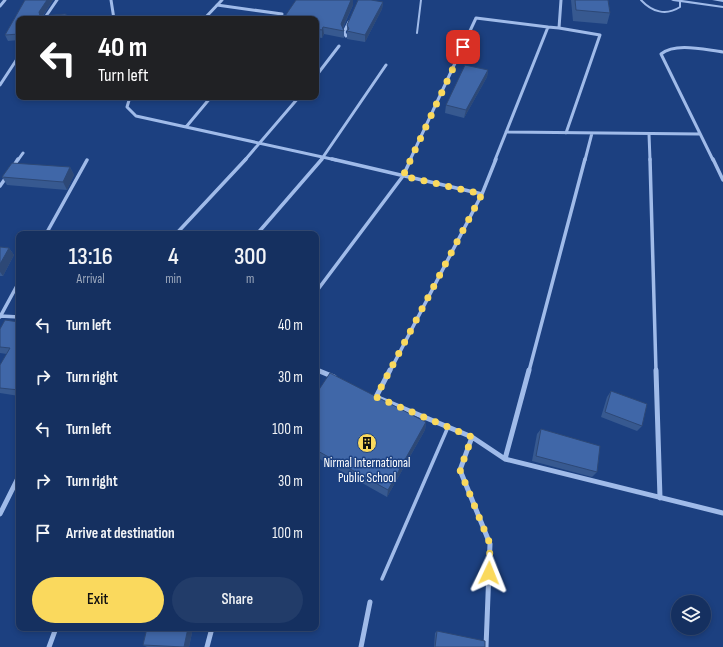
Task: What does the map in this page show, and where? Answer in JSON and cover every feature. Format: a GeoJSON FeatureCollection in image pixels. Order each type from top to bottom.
{"type":"FeatureCollection","features":[{"type":"Feature","properties":{"kind":"street"},"geometry":{"type":"LineString","coordinates":[[0,6],[5,0]]}},
{"type":"Feature","properties":{"kind":"street"},"geometry":{"type":"LineString","coordinates":[[46,16],[57,0]]}},
{"type":"Feature","properties":{"kind":"street"},"geometry":{"type":"LineString","coordinates":[[111,0],[114,16]]}},
{"type":"Feature","properties":{"kind":"street"},"geometry":{"type":"LineString","coordinates":[[207,16],[222,0]]}},
{"type":"Feature","properties":{"kind":"street"},"geometry":{"type":"LineString","coordinates":[[559,28],[561,0]]}},
{"type":"Feature","properties":{"kind":"street"},"geometry":{"type":"LineString","coordinates":[[673,0],[723,7]]}},
{"type":"Feature","properties":{"kind":"street"},"geometry":{"type":"LineString","coordinates":[[714,0],[723,1]]}},
{"type":"Feature","properties":{"kind":"street"},"geometry":{"type":"LineString","coordinates":[[218,5],[282,14],[280,16]]}},
{"type":"Feature","properties":{"kind":"street"},"geometry":{"type":"LineString","coordinates":[[319,288],[403,176],[476,18],[559,28],[600,35],[566,133]]}},
{"type":"Feature","properties":{"kind":"street"},"geometry":{"type":"LineString","coordinates":[[346,36],[344,32],[350,20]]}},
{"type":"Feature","properties":{"kind":"street"},"geometry":{"type":"LineString","coordinates":[[376,397],[482,194],[548,27]]}},
{"type":"Feature","properties":{"kind":"street"},"geometry":{"type":"LineString","coordinates":[[319,72],[339,46]]}},
{"type":"Feature","properties":{"kind":"street"},"geometry":{"type":"LineString","coordinates":[[723,52],[676,48],[668,49],[661,54],[699,134],[723,180]]}},
{"type":"Feature","properties":{"kind":"street"},"geometry":{"type":"LineString","coordinates":[[0,83],[16,60]]}},
{"type":"Feature","properties":{"kind":"street"},"geometry":{"type":"LineString","coordinates":[[260,231],[324,157],[386,65]]}},
{"type":"Feature","properties":{"kind":"street"},"geometry":{"type":"LineString","coordinates":[[126,100],[127,107],[136,116],[324,157],[482,194]]}},
{"type":"Feature","properties":{"kind":"street"},"geometry":{"type":"LineString","coordinates":[[127,107],[129,100]]}},
{"type":"Feature","properties":{"kind":"street"},"geometry":{"type":"LineString","coordinates":[[186,127],[208,100]]}},
{"type":"Feature","properties":{"kind":"street"},"geometry":{"type":"LineString","coordinates":[[179,231],[261,143],[297,100]]}},
{"type":"Feature","properties":{"kind":"street"},"geometry":{"type":"LineString","coordinates":[[506,132],[699,134]]}},
{"type":"Feature","properties":{"kind":"street"},"geometry":{"type":"LineString","coordinates":[[504,459],[592,134]]}},
{"type":"Feature","properties":{"kind":"street"},"geometry":{"type":"LineString","coordinates":[[649,134],[660,498]]}},
{"type":"Feature","properties":{"kind":"street"},"geometry":{"type":"LineString","coordinates":[[0,186],[23,153]]}},
{"type":"Feature","properties":{"kind":"street"},"geometry":{"type":"LineString","coordinates":[[48,231],[87,160]]}},
{"type":"Feature","properties":{"kind":"street"},"geometry":{"type":"LineString","coordinates":[[16,287],[0,316],[16,317]]}},
{"type":"Feature","properties":{"kind":"street"},"geometry":{"type":"LineString","coordinates":[[319,370],[336,378]]}},
{"type":"Feature","properties":{"kind":"street"},"geometry":{"type":"LineString","coordinates":[[370,394],[472,437],[504,459],[723,513]]}},
{"type":"Feature","properties":{"kind":"street"},"geometry":{"type":"LineString","coordinates":[[472,437],[460,470],[490,544],[486,647]]}},
{"type":"Feature","properties":{"kind":"street"},"geometry":{"type":"LineString","coordinates":[[0,514],[16,482]]}},
{"type":"Feature","properties":{"kind":"street"},"geometry":{"type":"LineString","coordinates":[[361,647],[370,602]]}},
{"type":"Feature","properties":{"kind":"street"},"geometry":{"type":"LineString","coordinates":[[50,647],[55,631]]}},
{"type":"Feature","properties":{"kind":"street"},"geometry":{"type":"LineString","coordinates":[[207,647],[211,631]]}},
{"type":"Feature","properties":{"kind":"lane"},"geometry":{"type":"LineString","coordinates":[[417,33],[421,0]]}},
{"type":"Feature","properties":{"kind":"lane"},"geometry":{"type":"LineString","coordinates":[[641,0],[648,7],[656,11],[666,12],[675,11],[680,7],[680,1]]}},
{"type":"Feature","properties":{"kind":"lane"},"geometry":{"type":"LineString","coordinates":[[382,579],[448,426]]}},
{"type":"Feature","properties":{"kind":"building"},"geometry":{"type":"Polygon","coordinates":[[[25,0],[47,0],[39,12],[40,16],[16,16],[16,34],[5,35],[25,0]]]}},
{"type":"Feature","properties":{"kind":"building"},"geometry":{"type":"Polygon","coordinates":[[[296,0],[351,0],[341,24],[344,31],[323,27],[322,30],[319,30],[319,16],[285,16],[296,0]]]}},
{"type":"Feature","properties":{"kind":"building"},"geometry":{"type":"Polygon","coordinates":[[[358,0],[383,2],[365,35],[347,31],[349,29],[347,25],[358,0]]]}},
{"type":"Feature","properties":{"kind":"building"},"geometry":{"type":"Polygon","coordinates":[[[575,0],[608,0],[610,13],[576,10],[575,0]]]}},
{"type":"Feature","properties":{"kind":"building"},"geometry":{"type":"Polygon","coordinates":[[[66,14],[66,16],[40,16],[66,14]]]}},
{"type":"Feature","properties":{"kind":"building"},"geometry":{"type":"Polygon","coordinates":[[[465,65],[488,70],[466,110],[446,105],[465,65]]]}},
{"type":"Feature","properties":{"kind":"building"},"geometry":{"type":"Polygon","coordinates":[[[12,163],[70,167],[63,182],[2,177],[12,163]]]}},
{"type":"Feature","properties":{"kind":"building"},"geometry":{"type":"Polygon","coordinates":[[[0,247],[9,248],[0,264],[0,247]]]}},
{"type":"Feature","properties":{"kind":"building"},"geometry":{"type":"Polygon","coordinates":[[[5,320],[16,322],[16,390],[0,388],[0,365],[10,348],[0,347],[0,329],[5,320]]]}},
{"type":"Feature","properties":{"kind":"building","name":"Nirmal International Public School"},"geometry":{"type":"Polygon","coordinates":[[[330,373],[426,422],[388,490],[319,452],[319,390],[330,373]]]}},
{"type":"Feature","properties":{"kind":"building"},"geometry":{"type":"Polygon","coordinates":[[[611,391],[647,404],[642,426],[605,412],[611,391]]]}},
{"type":"Feature","properties":{"kind":"building"},"geometry":{"type":"Polygon","coordinates":[[[541,429],[600,446],[597,472],[536,456],[541,429]]]}},
{"type":"Feature","properties":{"kind":"building"},"geometry":{"type":"Polygon","coordinates":[[[146,631],[187,631],[184,647],[143,645],[146,631]]]}},
{"type":"Feature","properties":{"kind":"building"},"geometry":{"type":"Polygon","coordinates":[[[437,631],[485,641],[485,647],[435,647],[437,631]]]}},
{"type":"Feature","properties":{"kind":"place","name":"Nirmal International Public School"},"geometry":{"type":"Point","coordinates":[367,443]}},
{"type":"Feature","properties":{"kind":"route"},"geometry":{"type":"LineString","coordinates":[[463,47],[403,176],[482,194],[376,397],[472,437],[460,470],[490,544],[489,573]]}}]}
